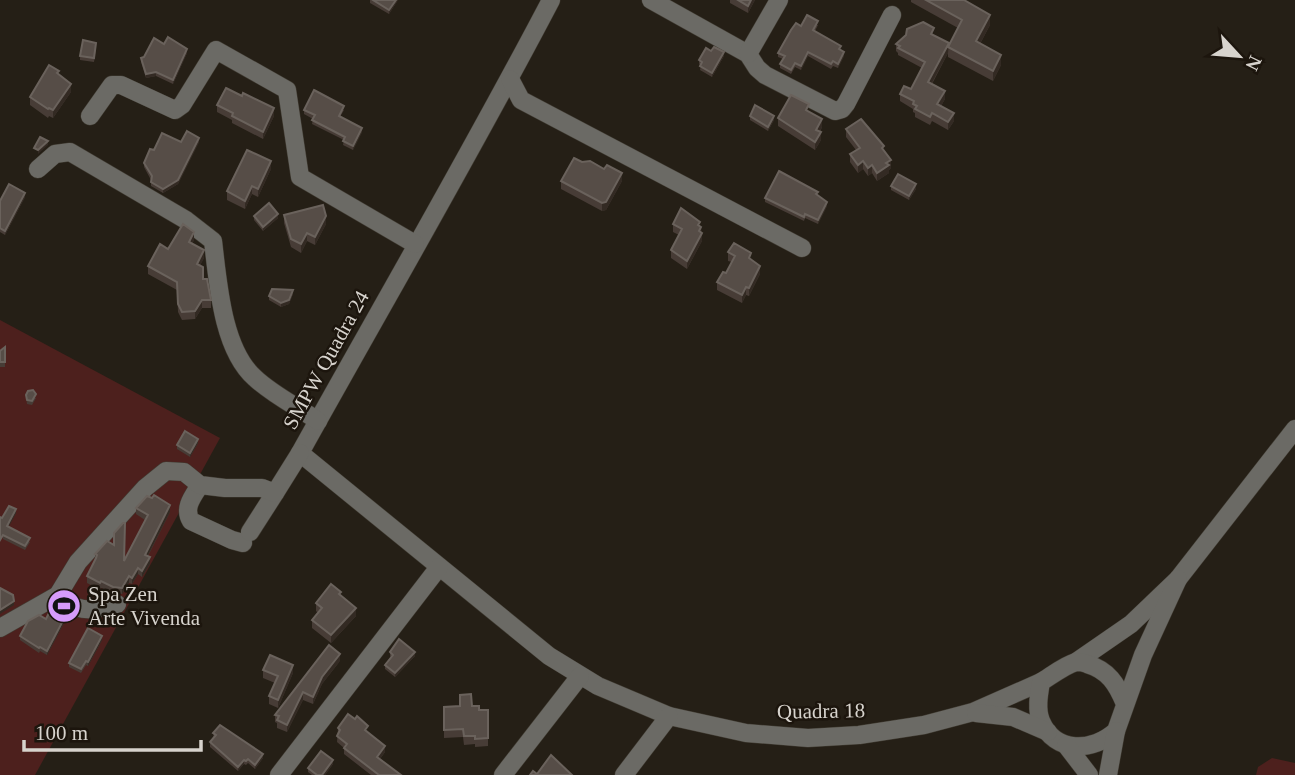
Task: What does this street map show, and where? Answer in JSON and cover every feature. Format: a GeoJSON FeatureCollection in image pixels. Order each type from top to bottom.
{"type":"FeatureCollection","features":[{"type":"Feature","properties":{"kind":"street","name":"SMPW Quadra 24"},"geometry":{"type":"LineString","coordinates":[[551,0],[497,103],[415,244],[300,453],[526,639],[580,676],[622,698],[669,716]]}},
{"type":"Feature","properties":{"kind":"street"},"geometry":{"type":"LineString","coordinates":[[651,0],[748,54],[765,75],[831,110],[839,111],[846,104],[892,15]]}},
{"type":"Feature","properties":{"kind":"street"},"geometry":{"type":"LineString","coordinates":[[748,54],[779,0]]}},
{"type":"Feature","properties":{"kind":"street"},"geometry":{"type":"LineString","coordinates":[[90,116],[112,85],[121,85],[175,110],[182,105],[216,50],[286,90],[300,177],[415,244]]}},
{"type":"Feature","properties":{"kind":"street"},"geometry":{"type":"LineString","coordinates":[[510,79],[521,100],[802,248]]}},
{"type":"Feature","properties":{"kind":"street"},"geometry":{"type":"LineString","coordinates":[[497,103],[521,100]]}},
{"type":"Feature","properties":{"kind":"street"},"geometry":{"type":"LineString","coordinates":[[38,169],[55,154],[70,152],[186,220],[213,241],[224,320],[236,351],[254,378],[318,421]]}},
{"type":"Feature","properties":{"kind":"street"},"geometry":{"type":"LineString","coordinates":[[973,712],[1041,682],[1076,662],[1131,624],[1178,579],[1295,429]]}},
{"type":"Feature","properties":{"kind":"street"},"geometry":{"type":"LineString","coordinates":[[200,485],[188,504],[191,521],[232,540],[247,537],[300,453]]}},
{"type":"Feature","properties":{"kind":"street"},"geometry":{"type":"LineString","coordinates":[[0,628],[58,596],[78,562],[145,488],[166,471],[184,472],[200,485],[262,488],[275,493]]}},
{"type":"Feature","properties":{"kind":"street"},"geometry":{"type":"LineString","coordinates":[[279,775],[439,567]]}},
{"type":"Feature","properties":{"kind":"street"},"geometry":{"type":"LineString","coordinates":[[1108,775],[1116,731],[1125,704],[1178,579]]}},
{"type":"Feature","properties":{"kind":"street"},"geometry":{"type":"LineString","coordinates":[[58,596],[73,608],[93,610],[117,604]]}},
{"type":"Feature","properties":{"kind":"street"},"geometry":{"type":"LineString","coordinates":[[1076,662],[1105,672],[1115,683],[1125,704]]}},
{"type":"Feature","properties":{"kind":"street"},"geometry":{"type":"LineString","coordinates":[[503,775],[580,676]]}},
{"type":"Feature","properties":{"kind":"street"},"geometry":{"type":"LineString","coordinates":[[1041,682],[1039,712],[1048,732]]}},
{"type":"Feature","properties":{"kind":"street"},"geometry":{"type":"LineString","coordinates":[[973,712],[1013,717],[1048,732],[1066,745],[1089,775]]}},
{"type":"Feature","properties":{"kind":"street","name":"Quadra 18"},"geometry":{"type":"LineString","coordinates":[[669,716],[746,733],[808,738],[895,730],[973,712]]}},
{"type":"Feature","properties":{"kind":"street"},"geometry":{"type":"LineString","coordinates":[[624,775],[669,716]]}},
{"type":"Feature","properties":{"kind":"street"},"geometry":{"type":"LineString","coordinates":[[1066,745],[1092,746],[1116,731]]}},
{"type":"Feature","properties":{"kind":"shaded area","name":"Spa Zen Arte Vivenda"},"geometry":{"type":"Polygon","coordinates":[[[0,320],[220,438],[35,775],[0,775],[0,320]]]}},
{"type":"Feature","properties":{"kind":"shaded area"},"geometry":{"type":"Polygon","coordinates":[[[1272,758],[1295,763],[1295,775],[1256,775],[1258,767],[1272,758]]]}},
{"type":"Feature","properties":{"kind":"building"},"geometry":{"type":"Polygon","coordinates":[[[373,0],[396,0],[389,10],[373,0]]]}},
{"type":"Feature","properties":{"kind":"building"},"geometry":{"type":"Polygon","coordinates":[[[738,0],[751,0],[748,6],[738,0]]]}},
{"type":"Feature","properties":{"kind":"building"},"geometry":{"type":"Polygon","coordinates":[[[926,0],[964,0],[990,15],[976,41],[1001,55],[993,71],[948,47],[962,20],[926,0]]]}},
{"type":"Feature","properties":{"kind":"building"},"geometry":{"type":"Polygon","coordinates":[[[807,15],[818,21],[813,30],[841,46],[839,49],[844,52],[838,64],[833,61],[831,64],[808,52],[801,66],[795,63],[791,70],[780,64],[785,56],[778,53],[796,23],[801,26],[807,15]]]}},
{"type":"Feature","properties":{"kind":"building"},"geometry":{"type":"Polygon","coordinates":[[[923,22],[934,28],[931,34],[949,43],[928,82],[945,91],[937,104],[954,113],[948,122],[932,113],[930,117],[915,109],[917,106],[913,104],[914,101],[900,94],[904,86],[911,89],[925,62],[898,48],[900,46],[896,44],[906,35],[907,29],[923,22]]]}},
{"type":"Feature","properties":{"kind":"building"},"geometry":{"type":"Polygon","coordinates":[[[168,37],[187,49],[173,80],[156,72],[146,74],[141,58],[154,38],[164,44],[168,37]]]}},
{"type":"Feature","properties":{"kind":"building"},"geometry":{"type":"Polygon","coordinates":[[[83,40],[96,43],[94,58],[80,56],[83,40]]]}},
{"type":"Feature","properties":{"kind":"building"},"geometry":{"type":"Polygon","coordinates":[[[714,47],[724,52],[712,73],[700,66],[702,62],[699,60],[706,48],[711,51],[714,47]]]}},
{"type":"Feature","properties":{"kind":"building"},"geometry":{"type":"Polygon","coordinates":[[[49,65],[71,84],[53,110],[30,97],[49,65]]]}},
{"type":"Feature","properties":{"kind":"building"},"geometry":{"type":"Polygon","coordinates":[[[226,88],[274,108],[263,132],[217,105],[226,88]]]}},
{"type":"Feature","properties":{"kind":"building"},"geometry":{"type":"Polygon","coordinates":[[[314,90],[344,106],[339,116],[362,128],[353,146],[343,141],[345,137],[312,120],[315,115],[304,110],[314,90]]]}},
{"type":"Feature","properties":{"kind":"building"},"geometry":{"type":"Polygon","coordinates":[[[791,95],[809,104],[806,110],[822,119],[816,130],[821,132],[815,142],[778,118],[791,95]]]}},
{"type":"Feature","properties":{"kind":"building"},"geometry":{"type":"Polygon","coordinates":[[[755,105],[774,116],[768,127],[750,116],[755,105]]]}},
{"type":"Feature","properties":{"kind":"building"},"geometry":{"type":"Polygon","coordinates":[[[861,119],[884,146],[882,148],[891,160],[886,163],[889,165],[877,173],[872,165],[868,168],[863,161],[858,165],[850,154],[860,148],[846,129],[861,119]]]}},
{"type":"Feature","properties":{"kind":"building"},"geometry":{"type":"Polygon","coordinates":[[[187,131],[199,138],[178,180],[163,189],[151,182],[152,176],[144,163],[162,133],[181,142],[187,131]]]}},
{"type":"Feature","properties":{"kind":"building"},"geometry":{"type":"Polygon","coordinates":[[[40,137],[48,141],[38,150],[34,148],[40,137]]]}},
{"type":"Feature","properties":{"kind":"building"},"geometry":{"type":"Polygon","coordinates":[[[247,150],[271,161],[258,189],[252,186],[245,201],[227,191],[247,150]]]}},
{"type":"Feature","properties":{"kind":"building"},"geometry":{"type":"Polygon","coordinates":[[[574,158],[582,162],[590,161],[604,169],[607,165],[622,173],[606,202],[602,203],[561,181],[574,158]]]}},
{"type":"Feature","properties":{"kind":"building"},"geometry":{"type":"Polygon","coordinates":[[[779,171],[818,192],[816,194],[827,202],[818,220],[805,214],[804,217],[765,198],[779,171]]]}},
{"type":"Feature","properties":{"kind":"building"},"geometry":{"type":"Polygon","coordinates":[[[898,174],[916,184],[909,196],[891,186],[898,174]]]}},
{"type":"Feature","properties":{"kind":"building"},"geometry":{"type":"Polygon","coordinates":[[[9,184],[25,193],[5,231],[0,228],[0,201],[9,184]]]}},
{"type":"Feature","properties":{"kind":"building"},"geometry":{"type":"Polygon","coordinates":[[[269,203],[278,214],[263,227],[254,216],[269,203]]]}},
{"type":"Feature","properties":{"kind":"building"},"geometry":{"type":"Polygon","coordinates":[[[323,205],[326,216],[315,237],[307,233],[301,244],[291,239],[284,215],[323,205]]]}},
{"type":"Feature","properties":{"kind":"building"},"geometry":{"type":"Polygon","coordinates":[[[681,208],[700,222],[699,231],[702,233],[687,261],[671,250],[682,229],[673,224],[681,208]]]}},
{"type":"Feature","properties":{"kind":"building"},"geometry":{"type":"Polygon","coordinates":[[[183,224],[194,232],[189,242],[204,250],[197,264],[203,267],[203,279],[207,279],[211,300],[202,300],[195,311],[182,312],[178,304],[177,282],[148,266],[160,244],[168,249],[183,224]]]}},
{"type":"Feature","properties":{"kind":"building"},"geometry":{"type":"Polygon","coordinates":[[[734,243],[751,253],[749,258],[760,266],[749,288],[746,287],[742,295],[717,282],[723,272],[726,273],[735,256],[728,252],[734,243]]]}},
{"type":"Feature","properties":{"kind":"building"},"geometry":{"type":"Polygon","coordinates":[[[272,289],[293,290],[289,300],[281,303],[269,296],[272,289]]]}},
{"type":"Feature","properties":{"kind":"building"},"geometry":{"type":"Polygon","coordinates":[[[5,347],[5,362],[0,362],[0,351],[5,347]]]}},
{"type":"Feature","properties":{"kind":"building"},"geometry":{"type":"Polygon","coordinates":[[[33,390],[36,394],[32,401],[27,400],[28,391],[33,390]]]}},
{"type":"Feature","properties":{"kind":"building"},"geometry":{"type":"Polygon","coordinates":[[[185,431],[198,439],[190,453],[177,445],[185,431]]]}},
{"type":"Feature","properties":{"kind":"building"},"geometry":{"type":"Polygon","coordinates":[[[154,495],[170,505],[145,555],[150,557],[142,571],[138,568],[122,588],[101,581],[100,583],[87,576],[96,558],[95,554],[107,541],[114,545],[114,533],[125,523],[124,561],[148,515],[136,508],[147,496],[152,498],[154,495]]]}},
{"type":"Feature","properties":{"kind":"building"},"geometry":{"type":"Polygon","coordinates":[[[9,506],[16,509],[7,526],[30,538],[25,546],[3,535],[0,540],[0,517],[2,518],[9,506]]]}},
{"type":"Feature","properties":{"kind":"building"},"geometry":{"type":"Polygon","coordinates":[[[331,584],[356,608],[331,635],[312,620],[322,608],[316,603],[331,584]]]}},
{"type":"Feature","properties":{"kind":"building"},"geometry":{"type":"Polygon","coordinates":[[[0,588],[13,595],[14,601],[0,610],[0,588]]]}},
{"type":"Feature","properties":{"kind":"building"},"geometry":{"type":"Polygon","coordinates":[[[51,609],[65,617],[47,651],[20,636],[28,621],[39,615],[46,619],[51,609]]]}},
{"type":"Feature","properties":{"kind":"building"},"geometry":{"type":"Polygon","coordinates":[[[88,628],[102,636],[88,662],[86,661],[81,669],[69,663],[88,628]]]}},
{"type":"Feature","properties":{"kind":"building"},"geometry":{"type":"Polygon","coordinates":[[[399,639],[415,652],[395,673],[385,665],[393,655],[390,652],[399,639]]]}},
{"type":"Feature","properties":{"kind":"building"},"geometry":{"type":"Polygon","coordinates":[[[329,645],[340,654],[322,677],[313,697],[303,692],[287,725],[277,720],[279,716],[275,715],[329,645]]]}},
{"type":"Feature","properties":{"kind":"building"},"geometry":{"type":"Polygon","coordinates":[[[270,655],[293,665],[278,700],[269,696],[278,676],[263,670],[270,655]]]}},
{"type":"Feature","properties":{"kind":"building"},"geometry":{"type":"Polygon","coordinates":[[[471,694],[472,706],[479,706],[479,710],[488,710],[488,738],[464,736],[463,729],[444,730],[444,707],[460,706],[460,695],[471,694]]]}},
{"type":"Feature","properties":{"kind":"building"},"geometry":{"type":"Polygon","coordinates":[[[348,714],[355,719],[357,716],[368,726],[365,730],[385,746],[377,757],[401,775],[379,775],[344,748],[347,744],[337,736],[340,730],[338,728],[348,714]]]}},
{"type":"Feature","properties":{"kind":"building"},"geometry":{"type":"Polygon","coordinates":[[[220,725],[263,754],[255,765],[248,759],[238,767],[210,742],[220,725]]]}},
{"type":"Feature","properties":{"kind":"building"},"geometry":{"type":"Polygon","coordinates":[[[321,751],[333,760],[322,775],[317,775],[308,768],[321,751]]]}},
{"type":"Feature","properties":{"kind":"building"},"geometry":{"type":"Polygon","coordinates":[[[551,755],[572,775],[530,775],[533,771],[537,774],[551,755]]]}},
{"type":"Feature","properties":{"kind":"place","name":"Spa Zen Arte Vivenda"},"geometry":{"type":"Point","coordinates":[64,606]}}]}
